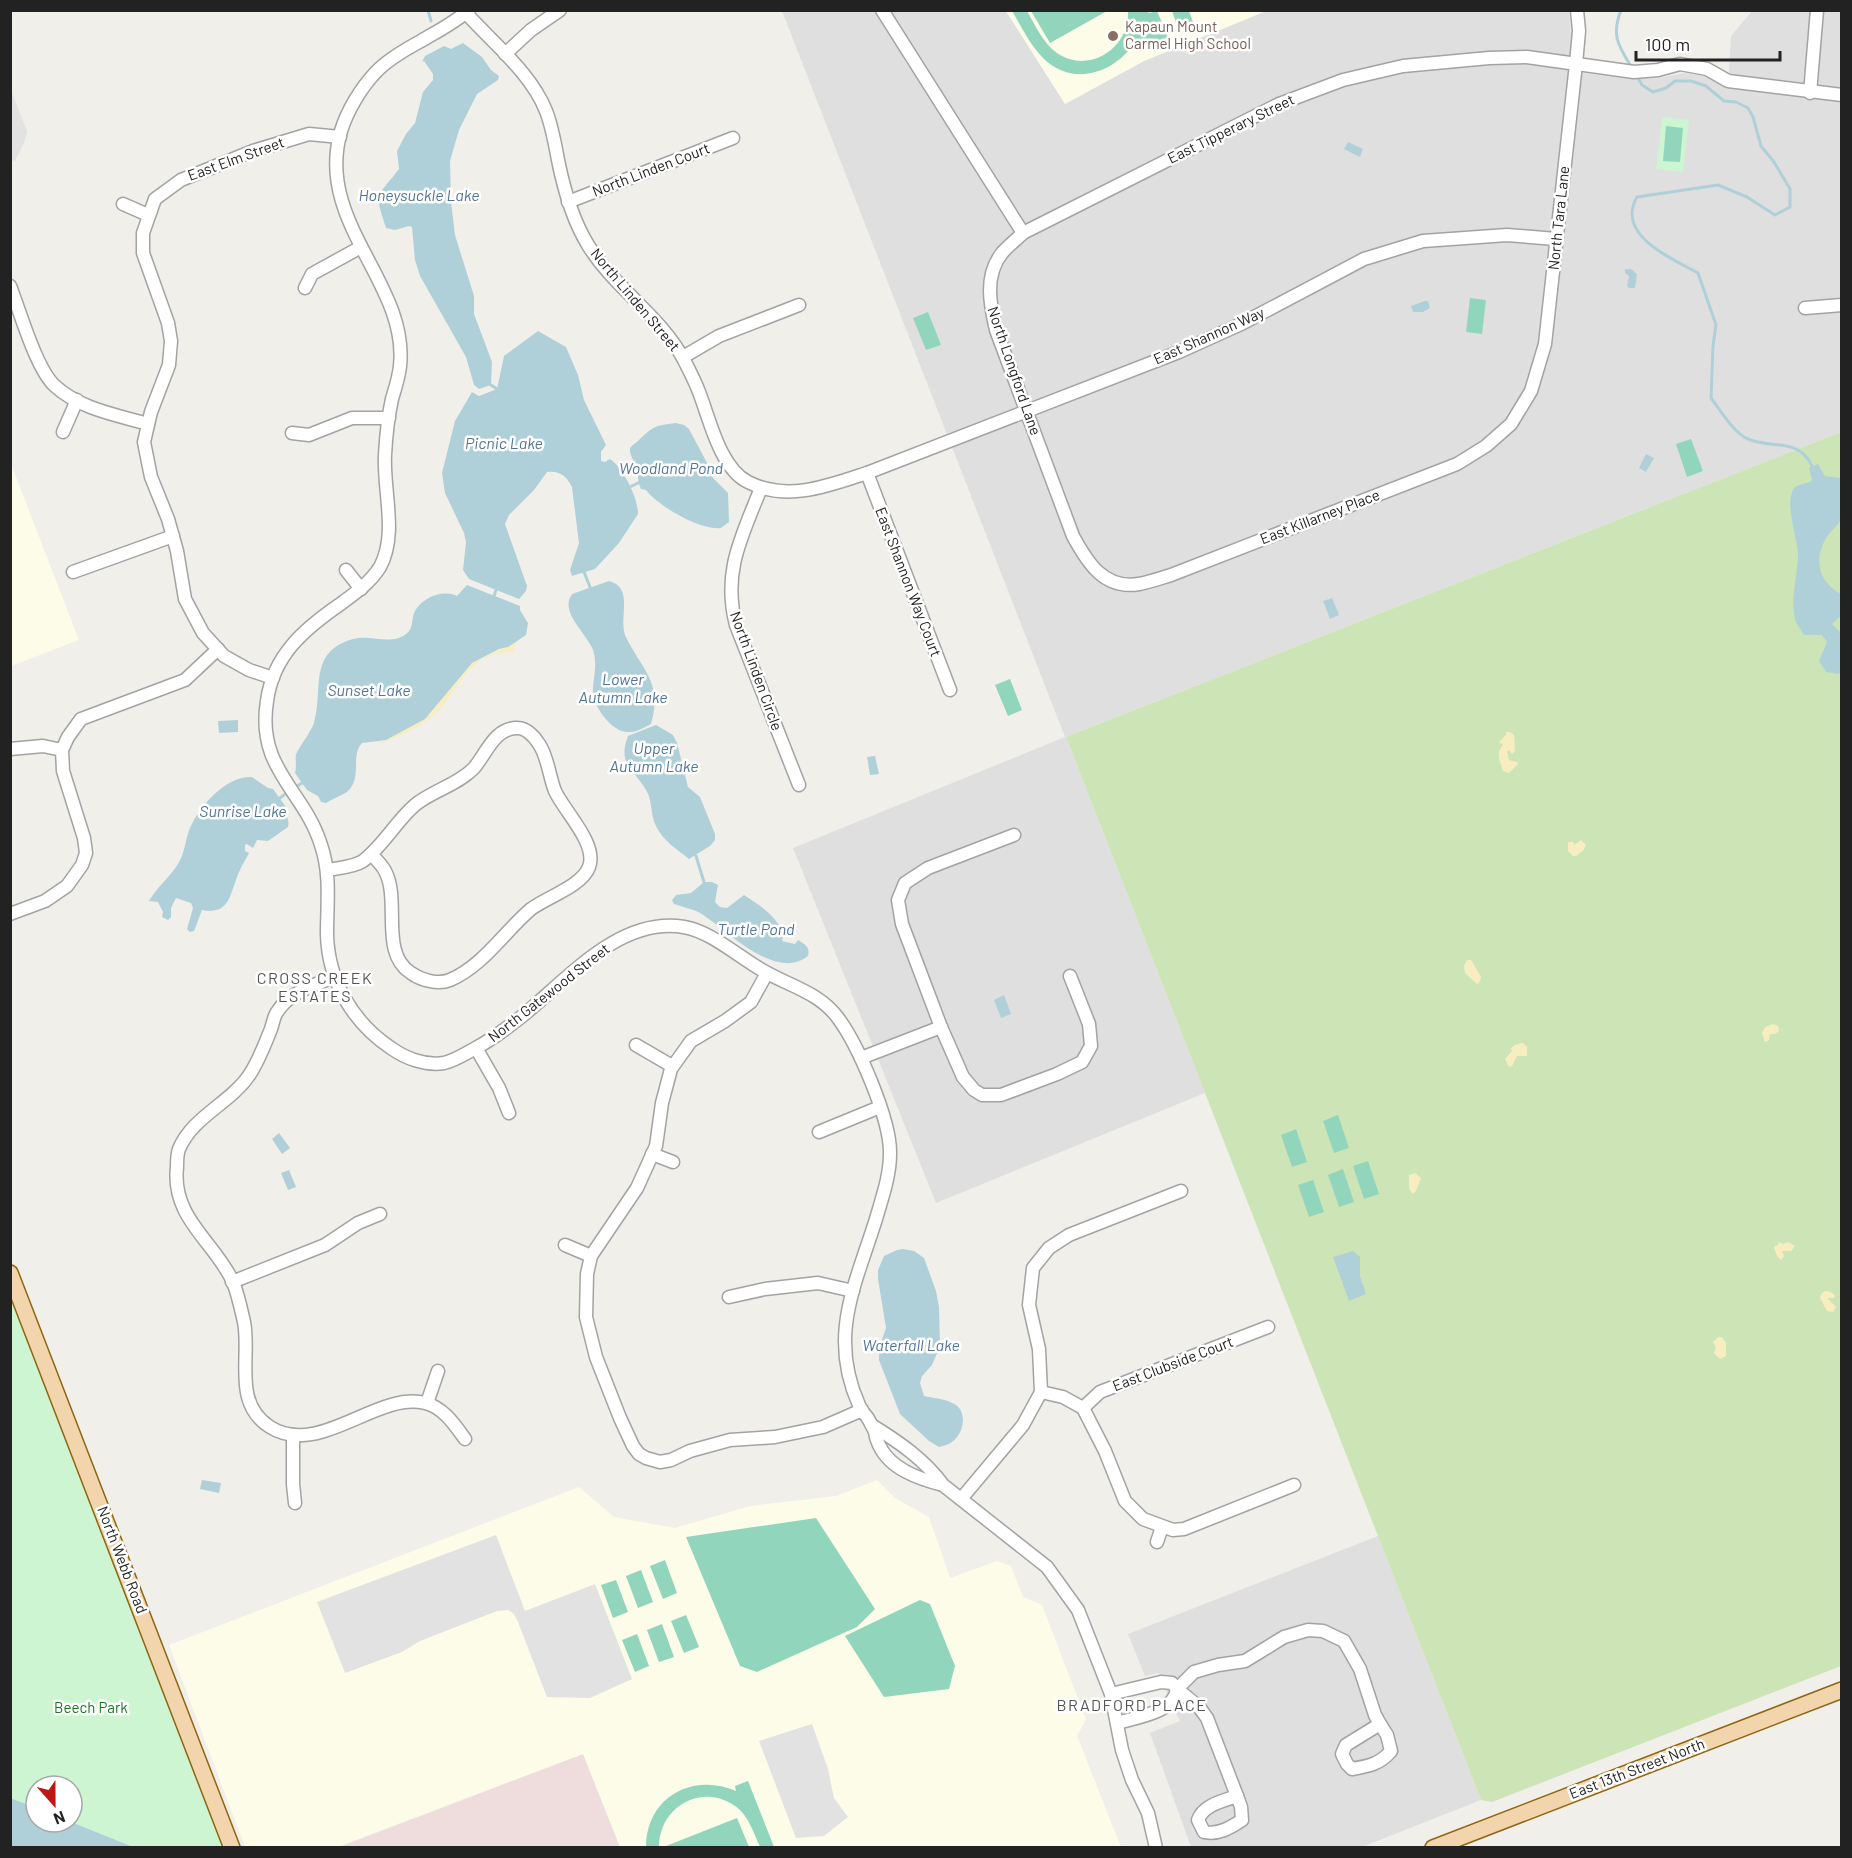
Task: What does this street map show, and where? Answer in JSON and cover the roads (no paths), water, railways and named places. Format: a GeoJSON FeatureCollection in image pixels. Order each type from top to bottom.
{"type":"FeatureCollection","features":[{"type":"Feature","properties":{"kind":"main road","name":"North Webb Road"},"geometry":{"type":"LineString","coordinates":[[10,1273],[232,1848]]}},
{"type":"Feature","properties":{"kind":"main road","name":"East 13th Street North"},"geometry":{"type":"LineString","coordinates":[[1433,1848],[1842,1690]]}},
{"type":"Feature","properties":{"kind":"street"},"geometry":{"type":"LineString","coordinates":[[504,54],[531,30],[560,10]]}},
{"type":"Feature","properties":{"kind":"street"},"geometry":{"type":"LineString","coordinates":[[882,10],[1023,233]]}},
{"type":"Feature","properties":{"kind":"street","name":"North Tara Lane"},"geometry":{"type":"LineString","coordinates":[[1514,420],[1531,392],[1545,344],[1576,64],[1579,30],[1577,10]]}},
{"type":"Feature","properties":{"kind":"street"},"geometry":{"type":"LineString","coordinates":[[1810,93],[1817,10]]}},
{"type":"Feature","properties":{"kind":"street","name":"North Linden Street"},"geometry":{"type":"LineString","coordinates":[[467,12],[529,82],[546,111],[573,218],[588,246],[612,277],[645,309],[683,357],[724,456],[734,472],[746,482],[761,488],[794,492],[821,489],[867,473]]}},
{"type":"Feature","properties":{"kind":"street","name":"North Gatewood Street"},"geometry":{"type":"LineString","coordinates":[[467,12],[454,23],[417,43],[376,71],[354,102],[340,137],[336,166],[342,205],[400,331],[400,366],[389,418],[384,461],[388,540],[381,565],[361,589],[295,639],[275,668],[267,698],[265,720],[267,738],[276,768],[290,791],[307,812],[320,840],[328,870],[327,942],[334,977],[344,999],[379,1040],[396,1052],[417,1061],[442,1063],[476,1048],[522,1017],[588,959],[620,939],[650,928],[678,926],[696,930],[767,973],[809,992],[832,1010],[851,1036],[861,1058],[880,1107],[891,1148],[887,1184],[845,1319],[844,1359],[862,1410],[873,1426],[879,1446],[889,1460],[903,1470],[925,1480],[944,1485]]}},
{"type":"Feature","properties":{"kind":"street","name":"East Tipperary Street"},"geometry":{"type":"LineString","coordinates":[[1023,233],[1279,104],[1343,80],[1403,66],[1527,57],[1634,72],[1658,70],[1680,64],[1707,69],[1728,81],[1810,93],[1842,95]]}},
{"type":"Feature","properties":{"kind":"street","name":"East Elm Street"},"geometry":{"type":"LineString","coordinates":[[148,215],[155,199],[181,180],[253,151],[309,134],[340,137]]}},
{"type":"Feature","properties":{"kind":"street","name":"North Linden Court"},"geometry":{"type":"LineString","coordinates":[[568,202],[733,138]]}},
{"type":"Feature","properties":{"kind":"street"},"geometry":{"type":"LineString","coordinates":[[123,204],[148,215],[143,233],[143,253],[168,323],[171,341],[169,364],[144,442],[151,477],[173,536],[185,599],[202,633],[224,656],[249,670],[273,678]]}},
{"type":"Feature","properties":{"kind":"street","name":"North Longford Lane"},"geometry":{"type":"LineString","coordinates":[[1023,233],[1002,254],[991,276],[989,301],[996,330],[1073,536],[1087,562],[1099,574],[1112,580]]}},
{"type":"Feature","properties":{"kind":"street","name":"East Shannon Way"},"geometry":{"type":"LineString","coordinates":[[867,473],[1179,352],[1241,324],[1364,259],[1423,241],[1507,235],[1556,239]]}},
{"type":"Feature","properties":{"kind":"street"},"geometry":{"type":"LineString","coordinates":[[305,288],[312,274],[361,247]]}},
{"type":"Feature","properties":{"kind":"street"},"geometry":{"type":"LineString","coordinates":[[10,286],[44,371],[55,386],[94,409],[148,424]]}},
{"type":"Feature","properties":{"kind":"street"},"geometry":{"type":"LineString","coordinates":[[683,357],[719,336],[799,305]]}},
{"type":"Feature","properties":{"kind":"street"},"geometry":{"type":"LineString","coordinates":[[1805,308],[1842,305]]}},
{"type":"Feature","properties":{"kind":"street"},"geometry":{"type":"LineString","coordinates":[[63,432],[77,400]]}},
{"type":"Feature","properties":{"kind":"street"},"geometry":{"type":"LineString","coordinates":[[292,433],[309,435],[352,418],[389,418]]}},
{"type":"Feature","properties":{"kind":"street","name":"East Killarney Place"},"geometry":{"type":"LineString","coordinates":[[1112,580],[1138,585],[1171,575],[1457,464],[1486,446],[1514,420]]}},
{"type":"Feature","properties":{"kind":"street","name":"East Shannon Way Court"},"geometry":{"type":"LineString","coordinates":[[867,473],[950,690]]}},
{"type":"Feature","properties":{"kind":"street","name":"North Linden Circle"},"geometry":{"type":"LineString","coordinates":[[761,488],[734,556],[730,586],[732,609],[799,785]]}},
{"type":"Feature","properties":{"kind":"street"},"geometry":{"type":"LineString","coordinates":[[73,572],[173,536]]}},
{"type":"Feature","properties":{"kind":"street"},"geometry":{"type":"LineString","coordinates":[[345,570],[361,589]]}},
{"type":"Feature","properties":{"kind":"street"},"geometry":{"type":"LineString","coordinates":[[10,914],[45,901],[67,886],[86,854],[84,838],[63,771],[62,750],[81,719],[185,680],[218,649]]}},
{"type":"Feature","properties":{"kind":"street"},"geometry":{"type":"LineString","coordinates":[[328,870],[360,862],[371,854],[415,805],[472,769],[490,744],[503,731],[518,728],[527,731],[539,744],[556,792],[590,852],[590,866],[583,877],[533,908],[473,967],[448,981],[425,980],[409,972],[398,959],[392,932],[391,894],[386,872],[371,854]]}},
{"type":"Feature","properties":{"kind":"street"},"geometry":{"type":"LineString","coordinates":[[10,749],[43,746],[62,750]]}},
{"type":"Feature","properties":{"kind":"street"},"geometry":{"type":"LineString","coordinates":[[1014,835],[928,868],[905,883],[898,900],[902,924],[941,1027],[963,1077],[974,1090],[982,1095],[1001,1095],[1082,1062],[1091,1046],[1089,1024],[1070,976]]}},
{"type":"Feature","properties":{"kind":"street"},"geometry":{"type":"LineString","coordinates":[[767,973],[751,1002],[691,1041],[672,1066],[662,1103],[656,1146],[637,1188],[591,1256],[587,1274],[586,1317],[594,1347],[633,1446],[639,1454],[646,1458],[660,1462],[730,1440],[775,1437],[823,1427],[862,1410]]}},
{"type":"Feature","properties":{"kind":"street"},"geometry":{"type":"LineString","coordinates":[[334,977],[295,994],[277,1012],[262,1052],[249,1075],[197,1124],[179,1150],[175,1179],[184,1212],[232,1282],[244,1324],[245,1389],[255,1413],[268,1426],[284,1434],[304,1436],[404,1401],[427,1403],[449,1417],[465,1438]]}},
{"type":"Feature","properties":{"kind":"street"},"geometry":{"type":"LineString","coordinates":[[861,1058],[941,1027]]}},
{"type":"Feature","properties":{"kind":"street"},"geometry":{"type":"LineString","coordinates":[[636,1046],[672,1066]]}},
{"type":"Feature","properties":{"kind":"street"},"geometry":{"type":"LineString","coordinates":[[476,1048],[499,1088],[509,1113]]}},
{"type":"Feature","properties":{"kind":"street"},"geometry":{"type":"LineString","coordinates":[[819,1132],[880,1107]]}},
{"type":"Feature","properties":{"kind":"street"},"geometry":{"type":"LineString","coordinates":[[652,1154],[673,1162]]}},
{"type":"Feature","properties":{"kind":"street"},"geometry":{"type":"LineString","coordinates":[[961,1499],[1023,1425],[1041,1392],[1039,1349],[1029,1305],[1033,1268],[1049,1248],[1069,1234],[1181,1191]]}},
{"type":"Feature","properties":{"kind":"street"},"geometry":{"type":"LineString","coordinates":[[232,1282],[325,1245],[358,1222],[380,1214]]}},
{"type":"Feature","properties":{"kind":"street"},"geometry":{"type":"LineString","coordinates":[[565,1245],[591,1256]]}},
{"type":"Feature","properties":{"kind":"street"},"geometry":{"type":"LineString","coordinates":[[1020,1263],[1033,1268]]}},
{"type":"Feature","properties":{"kind":"street"},"geometry":{"type":"LineString","coordinates":[[729,1297],[765,1289],[818,1283],[853,1290]]}},
{"type":"Feature","properties":{"kind":"street","name":"East Clubside Court"},"geometry":{"type":"LineString","coordinates":[[1083,1408],[1100,1392],[1268,1327]]}},
{"type":"Feature","properties":{"kind":"street"},"geometry":{"type":"LineString","coordinates":[[427,1403],[438,1371]]}},
{"type":"Feature","properties":{"kind":"street"},"geometry":{"type":"LineString","coordinates":[[1041,1392],[1063,1397],[1083,1408],[1105,1451],[1125,1501],[1143,1519],[1162,1527],[1173,1530],[1184,1529],[1294,1485]]}},
{"type":"Feature","properties":{"kind":"street","name":"North Gatewood Street"},"geometry":{"type":"LineString","coordinates":[[873,1426],[932,1469],[944,1485],[1047,1567],[1078,1610],[1111,1694],[1122,1750],[1132,1780],[1148,1813],[1156,1848]]}},
{"type":"Feature","properties":{"kind":"street"},"geometry":{"type":"LineString","coordinates":[[293,1435],[295,1503]]}},
{"type":"Feature","properties":{"kind":"street"},"geometry":{"type":"LineString","coordinates":[[1157,1542],[1162,1527]]}},
{"type":"Feature","properties":{"kind":"street"},"geometry":{"type":"LineString","coordinates":[[1117,1723],[1163,1709],[1176,1697],[1178,1689],[1194,1672],[1245,1661],[1284,1637],[1308,1630],[1323,1631],[1344,1641],[1360,1669],[1380,1724]]}},
{"type":"Feature","properties":{"kind":"street"},"geometry":{"type":"LineString","coordinates":[[1111,1694],[1161,1682],[1172,1683],[1199,1707],[1207,1718],[1237,1796]]}},
{"type":"Feature","properties":{"kind":"water","name":"Honeysuckle Lake"},"geometry":{"type":"Polygon","coordinates":[[[463,43],[482,57],[491,70],[499,76],[498,80],[477,94],[459,130],[450,161],[455,235],[474,296],[474,314],[492,362],[491,385],[479,389],[474,385],[466,357],[420,276],[415,260],[412,227],[395,230],[386,228],[379,201],[382,191],[399,169],[397,151],[415,123],[423,92],[433,80],[433,74],[424,61],[422,62],[425,56],[444,46],[451,49],[463,43]]]}},
{"type":"Feature","properties":{"kind":"water"},"geometry":{"type":"Polygon","coordinates":[[[1348,142],[1363,149],[1360,157],[1344,149],[1348,142]]]}},
{"type":"Feature","properties":{"kind":"water"},"geometry":{"type":"Polygon","coordinates":[[[1625,269],[1631,269],[1637,274],[1635,288],[1627,286],[1629,276],[1625,273],[1625,269]]]}},
{"type":"Feature","properties":{"kind":"water"},"geometry":{"type":"Polygon","coordinates":[[[1428,301],[1430,308],[1423,312],[1413,312],[1411,306],[1428,301]]]}},
{"type":"Feature","properties":{"kind":"water","name":"Picnic Lake"},"geometry":{"type":"Polygon","coordinates":[[[538,331],[566,347],[578,375],[584,400],[606,445],[601,452],[601,461],[605,462],[610,459],[625,476],[633,492],[638,514],[619,543],[595,569],[572,576],[570,570],[579,543],[572,487],[562,475],[547,472],[534,490],[509,515],[505,524],[527,586],[519,599],[469,579],[463,570],[466,542],[445,493],[442,473],[455,421],[472,392],[479,396],[497,389],[504,356],[538,331]]]}},
{"type":"Feature","properties":{"kind":"water","name":"Woodland Pond"},"geometry":{"type":"Polygon","coordinates":[[[676,423],[689,429],[713,478],[728,493],[729,522],[721,528],[692,522],[670,510],[646,490],[641,489],[630,448],[654,428],[676,423]]]}},
{"type":"Feature","properties":{"kind":"water"},"geometry":{"type":"Polygon","coordinates":[[[1646,454],[1654,458],[1646,472],[1639,468],[1646,454]]]}},
{"type":"Feature","properties":{"kind":"water"},"geometry":{"type":"Polygon","coordinates":[[[1818,464],[1825,476],[1841,478],[1841,520],[1826,538],[1819,563],[1823,577],[1841,594],[1841,616],[1832,624],[1841,633],[1841,670],[1839,674],[1826,672],[1819,661],[1827,642],[1822,635],[1804,635],[1796,621],[1794,611],[1798,554],[1790,504],[1791,496],[1794,488],[1812,480],[1809,468],[1818,464]]]}},
{"type":"Feature","properties":{"kind":"water","name":"Lower Autumn Lake"},"geometry":{"type":"Polygon","coordinates":[[[609,581],[617,584],[621,589],[625,635],[648,676],[655,697],[651,724],[633,732],[617,729],[600,712],[593,691],[595,665],[593,650],[569,608],[572,594],[609,581]]]}},
{"type":"Feature","properties":{"kind":"water","name":"Sunset Lake"},"geometry":{"type":"Polygon","coordinates":[[[467,585],[520,606],[528,623],[526,635],[508,647],[499,649],[472,663],[425,719],[386,740],[362,743],[357,754],[356,774],[352,786],[347,792],[326,803],[321,802],[318,796],[307,790],[295,773],[297,753],[314,723],[320,674],[329,653],[339,645],[353,639],[387,640],[400,637],[410,629],[414,613],[427,599],[439,594],[457,596],[467,585]]]}},
{"type":"Feature","properties":{"kind":"water"},"geometry":{"type":"Polygon","coordinates":[[[1332,598],[1339,615],[1330,619],[1323,601],[1332,598]]]}},
{"type":"Feature","properties":{"kind":"water"},"geometry":{"type":"Polygon","coordinates":[[[238,720],[238,732],[219,733],[218,721],[238,720]]]}},
{"type":"Feature","properties":{"kind":"water","name":"Upper Autumn Lake"},"geometry":{"type":"Polygon","coordinates":[[[656,725],[673,735],[688,787],[700,797],[715,834],[715,840],[710,846],[689,859],[662,836],[654,822],[648,794],[628,766],[624,754],[628,736],[656,725]]]}},
{"type":"Feature","properties":{"kind":"water"},"geometry":{"type":"Polygon","coordinates":[[[875,756],[879,774],[870,775],[867,757],[875,756]]]}},
{"type":"Feature","properties":{"kind":"water","name":"Sunrise Lake"},"geometry":{"type":"Polygon","coordinates":[[[252,777],[273,789],[286,807],[288,827],[268,841],[257,840],[253,848],[245,845],[245,851],[249,853],[225,905],[212,911],[202,910],[194,931],[190,932],[187,929],[193,908],[191,903],[176,898],[168,920],[162,917],[163,912],[158,902],[149,901],[178,864],[194,819],[207,802],[232,781],[252,777]]]}},
{"type":"Feature","properties":{"kind":"water","name":"Turtle Pond"},"geometry":{"type":"Polygon","coordinates":[[[704,882],[718,885],[715,902],[720,907],[727,908],[744,895],[756,903],[772,916],[780,927],[784,934],[782,941],[795,944],[798,940],[807,946],[808,956],[795,962],[781,963],[766,958],[752,951],[700,913],[674,904],[672,900],[676,895],[691,893],[704,882]]]}},
{"type":"Feature","properties":{"kind":"water"},"geometry":{"type":"Polygon","coordinates":[[[1004,995],[1011,1014],[1001,1018],[994,1000],[1004,995]]]}},
{"type":"Feature","properties":{"kind":"water"},"geometry":{"type":"Polygon","coordinates":[[[279,1133],[290,1148],[282,1154],[272,1139],[279,1133]]]}},
{"type":"Feature","properties":{"kind":"water"},"geometry":{"type":"Polygon","coordinates":[[[289,1170],[296,1187],[288,1190],[281,1173],[289,1170]]]}},
{"type":"Feature","properties":{"kind":"water","name":"Waterfall Lake"},"geometry":{"type":"Polygon","coordinates":[[[903,1249],[914,1251],[924,1258],[936,1291],[939,1307],[940,1346],[932,1365],[922,1376],[920,1383],[924,1396],[952,1403],[962,1413],[963,1424],[959,1434],[950,1443],[939,1447],[929,1441],[900,1414],[879,1360],[879,1348],[886,1328],[878,1270],[884,1256],[903,1249]]]}},
{"type":"Feature","properties":{"kind":"water"},"geometry":{"type":"Polygon","coordinates":[[[1353,1251],[1360,1257],[1360,1276],[1366,1294],[1349,1301],[1333,1257],[1353,1251]]]}},
{"type":"Feature","properties":{"kind":"water"},"geometry":{"type":"Polygon","coordinates":[[[202,1480],[221,1483],[219,1493],[200,1489],[202,1480]]]}},
{"type":"Feature","properties":{"kind":"water"},"geometry":{"type":"Polygon","coordinates":[[[10,1798],[24,1803],[24,1834],[84,1834],[84,1827],[133,1847],[11,1847],[10,1798]]]}},
{"type":"Feature","properties":{"kind":"waterway"},"geometry":{"type":"LineString","coordinates":[[428,10],[431,21]]}},
{"type":"Feature","properties":{"kind":"waterway"},"geometry":{"type":"LineString","coordinates":[[1621,10],[1616,34],[1632,68]]}},
{"type":"Feature","properties":{"kind":"waterway"},"geometry":{"type":"LineString","coordinates":[[1637,76],[1642,85],[1653,92],[1666,88],[1675,81],[1691,81],[1706,86],[1724,101],[1736,102],[1748,108],[1753,117],[1761,146],[1774,162],[1790,189],[1790,207],[1775,215],[1747,197],[1718,185],[1637,197],[1632,211],[1633,223],[1649,244],[1698,273],[1716,325],[1711,398],[1728,421],[1743,436],[1757,442],[1793,448],[1807,458],[1813,468]]}},
{"type":"Feature","properties":{"kind":"waterway"},"geometry":{"type":"LineString","coordinates":[[491,385],[497,389]]}},
{"type":"Feature","properties":{"kind":"waterway"},"geometry":{"type":"LineString","coordinates":[[630,487],[638,483]]}},
{"type":"Feature","properties":{"kind":"waterway"},"geometry":{"type":"LineString","coordinates":[[584,572],[590,587]]}},
{"type":"Feature","properties":{"kind":"waterway"},"geometry":{"type":"LineString","coordinates":[[494,596],[496,590]]}},
{"type":"Feature","properties":{"kind":"waterway"},"geometry":{"type":"LineString","coordinates":[[294,788],[302,783]]}},
{"type":"Feature","properties":{"kind":"waterway"},"geometry":{"type":"LineString","coordinates":[[280,798],[288,792]]}},
{"type":"Feature","properties":{"kind":"waterway"},"geometry":{"type":"LineString","coordinates":[[696,856],[704,882]]}},
{"type":"Feature","properties":{"kind":"place","name":"Kapaun Mount Carmel High School"},"geometry":{"type":"Point","coordinates":[1113,36]}},
{"type":"Feature","properties":{"kind":"district","name":"CROSS CREEK ESTATES"},"geometry":{"type":"Point","coordinates":[315,987]}},
{"type":"Feature","properties":{"kind":"district","name":"BRADFORD PLACE"},"geometry":{"type":"Point","coordinates":[1132,1705]}},
{"type":"Feature","properties":{"kind":"park label","name":"Beech Park"},"geometry":{"type":"Point","coordinates":[91,1708]}}]}
